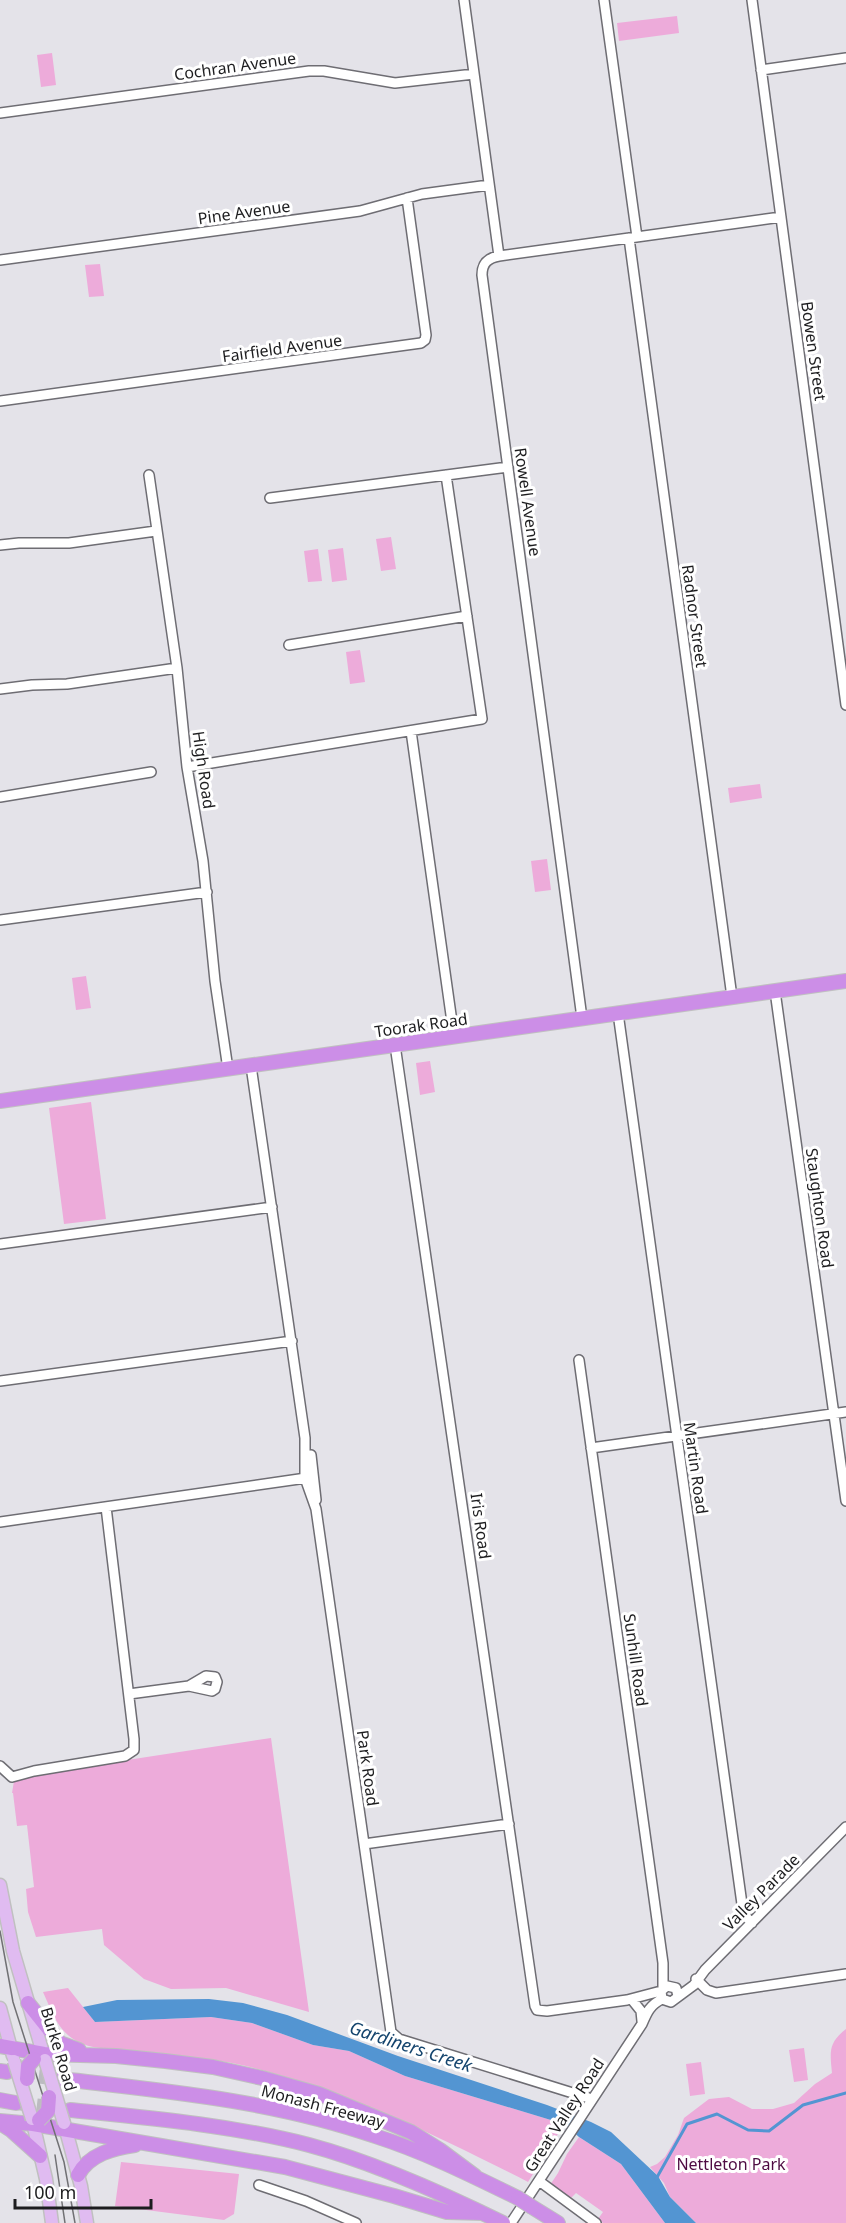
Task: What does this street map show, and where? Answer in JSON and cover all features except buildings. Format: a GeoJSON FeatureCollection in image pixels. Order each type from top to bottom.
{"type":"FeatureCollection","features":[{"type":"Feature","properties":{"kind":"highway","name":"Toorak Road"},"geometry":{"type":"LineString","coordinates":[[0,1101],[846,981]]}},
{"type":"Feature","properties":{"kind":"highway"},"geometry":{"type":"LineString","coordinates":[[28,2003],[63,2045],[77,2050],[237,2072],[319,2094],[411,2132],[475,2176]]}},
{"type":"Feature","properties":{"kind":"highway"},"geometry":{"type":"LineString","coordinates":[[8,2050],[41,2058],[116,2056]]}},
{"type":"Feature","properties":{"kind":"highway"},"geometry":{"type":"LineString","coordinates":[[0,2100],[20,2099],[27,2069],[41,2058]]}},
{"type":"Feature","properties":{"kind":"highway"},"geometry":{"type":"LineString","coordinates":[[35,2121],[49,2109],[56,2080]]}},
{"type":"Feature","properties":{"kind":"highway","name":"Monash Freeway"},"geometry":{"type":"LineString","coordinates":[[56,2080],[225,2100],[316,2118],[420,2151],[518,2198],[558,2223]]}},
{"type":"Feature","properties":{"kind":"highway"},"geometry":{"type":"LineString","coordinates":[[70,2110],[198,2124],[260,2134],[310,2146],[368,2164],[502,2223]]}},
{"type":"Feature","properties":{"kind":"highway"},"geometry":{"type":"LineString","coordinates":[[0,2122],[35,2121],[285,2167],[447,2212],[482,2213]]}},
{"type":"Feature","properties":{"kind":"highway"},"geometry":{"type":"LineString","coordinates":[[0,2122],[40,2156]]}},
{"type":"Feature","properties":{"kind":"highway"},"geometry":{"type":"LineString","coordinates":[[78,2175],[87,2163],[104,2152],[120,2147],[150,2143]]}},
{"type":"Feature","properties":{"kind":"main road","name":"Burke Road"},"geometry":{"type":"LineString","coordinates":[[0,1885],[13,1951],[41,2058],[56,2080],[87,2223]]}},
{"type":"Feature","properties":{"kind":"main road"},"geometry":{"type":"LineString","coordinates":[[0,2008],[20,2099],[35,2121],[52,2223]]}},
{"type":"Feature","properties":{"kind":"street"},"geometry":{"type":"LineString","coordinates":[[464,0],[498,256],[781,217]]}},
{"type":"Feature","properties":{"kind":"street","name":"Radnor Street"},"geometry":{"type":"LineString","coordinates":[[604,0],[732,997]]}},
{"type":"Feature","properties":{"kind":"street","name":"Bowen Street"},"geometry":{"type":"LineString","coordinates":[[752,0],[846,705]]}},
{"type":"Feature","properties":{"kind":"street"},"geometry":{"type":"LineString","coordinates":[[761,70],[846,58]]}},
{"type":"Feature","properties":{"kind":"street","name":"Cochran Avenue"},"geometry":{"type":"LineString","coordinates":[[0,113],[309,71],[324,71],[395,83],[474,74]]}},
{"type":"Feature","properties":{"kind":"street","name":"Pine Avenue"},"geometry":{"type":"LineString","coordinates":[[0,260],[360,211],[407,198],[489,185]]}},
{"type":"Feature","properties":{"kind":"street","name":"Fairfield Avenue"},"geometry":{"type":"LineString","coordinates":[[0,401],[421,343],[426,336],[407,198]]}},
{"type":"Feature","properties":{"kind":"street","name":"Rowell Avenue"},"geometry":{"type":"LineString","coordinates":[[498,256],[490,258],[485,263],[482,275],[582,1018]]}},
{"type":"Feature","properties":{"kind":"street"},"geometry":{"type":"LineString","coordinates":[[270,498],[508,466]]}},
{"type":"Feature","properties":{"kind":"street","name":"High Road"},"geometry":{"type":"LineString","coordinates":[[149,475],[177,668],[187,766],[207,892],[215,981],[228,1069]]}},
{"type":"Feature","properties":{"kind":"street"},"geometry":{"type":"LineString","coordinates":[[187,766],[482,719],[446,475]]}},
{"type":"Feature","properties":{"kind":"street"},"geometry":{"type":"LineString","coordinates":[[0,545],[61,544],[156,531]]}},
{"type":"Feature","properties":{"kind":"street"},"geometry":{"type":"LineString","coordinates":[[289,645],[467,616]]}},
{"type":"Feature","properties":{"kind":"street"},"geometry":{"type":"LineString","coordinates":[[0,689],[66,684],[177,668]]}},
{"type":"Feature","properties":{"kind":"street"},"geometry":{"type":"LineString","coordinates":[[411,731],[454,1036]]}},
{"type":"Feature","properties":{"kind":"street"},"geometry":{"type":"LineString","coordinates":[[0,797],[151,772]]}},
{"type":"Feature","properties":{"kind":"street"},"geometry":{"type":"LineString","coordinates":[[0,920],[207,892]]}},
{"type":"Feature","properties":{"kind":"street","name":"Staughton Road"},"geometry":{"type":"LineString","coordinates":[[775,991],[846,1501]]}},
{"type":"Feature","properties":{"kind":"street","name":"Martin Road"},"geometry":{"type":"LineString","coordinates":[[618,1013],[742,1904],[744,1915],[752,1923]]}},
{"type":"Feature","properties":{"kind":"street","name":"Iris Road"},"geometry":{"type":"LineString","coordinates":[[395,1045],[537,2010]]}},
{"type":"Feature","properties":{"kind":"street","name":"Park Road"},"geometry":{"type":"LineString","coordinates":[[251,1066],[305,1437],[312,1456],[309,1478],[316,1489],[316,1509],[391,2032],[399,2039],[592,2099]]}},
{"type":"Feature","properties":{"kind":"street"},"geometry":{"type":"LineString","coordinates":[[0,1244],[272,1207]]}},
{"type":"Feature","properties":{"kind":"street"},"geometry":{"type":"LineString","coordinates":[[0,1381],[292,1341]]}},
{"type":"Feature","properties":{"kind":"street","name":"Sunhill Road"},"geometry":{"type":"LineString","coordinates":[[579,1360],[666,1993],[678,1990],[678,1996]]}},
{"type":"Feature","properties":{"kind":"street"},"geometry":{"type":"LineString","coordinates":[[591,1448],[846,1412]]}},
{"type":"Feature","properties":{"kind":"street"},"geometry":{"type":"LineString","coordinates":[[0,1522],[309,1478]]}},
{"type":"Feature","properties":{"kind":"street"},"geometry":{"type":"LineString","coordinates":[[0,1766],[12,1778],[21,1773],[125,1756],[135,1748],[106,1507]]}},
{"type":"Feature","properties":{"kind":"street"},"geometry":{"type":"LineString","coordinates":[[129,1694],[189,1686]]}},
{"type":"Feature","properties":{"kind":"street"},"geometry":{"type":"LineString","coordinates":[[364,1844],[509,1824]]}},
{"type":"Feature","properties":{"kind":"street","name":"Valley Parade"},"geometry":{"type":"LineString","coordinates":[[537,2010],[547,2011],[630,2001],[666,1993],[696,1979],[846,1827]]}},
{"type":"Feature","properties":{"kind":"street"},"geometry":{"type":"LineString","coordinates":[[696,1979],[707,1990],[716,1993],[846,1974]]}},
{"type":"Feature","properties":{"kind":"street","name":"Valley Parade"},"geometry":{"type":"LineString","coordinates":[[666,1993],[674,2002],[694,1984],[696,1979]]}},
{"type":"Feature","properties":{"kind":"street","name":"Great Valley Road"},"geometry":{"type":"LineString","coordinates":[[511,2223],[642,2024],[648,2010],[666,1993]]}},
{"type":"Feature","properties":{"kind":"street"},"geometry":{"type":"LineString","coordinates":[[630,2001],[641,2011],[642,2024]]}},
{"type":"Feature","properties":{"kind":"street"},"geometry":{"type":"LineString","coordinates":[[539,2181],[596,2223]]}},
{"type":"Feature","properties":{"kind":"street"},"geometry":{"type":"LineString","coordinates":[[259,2185],[306,2201],[356,2223]]}},
{"type":"Feature","properties":{"kind":"green space"},"geometry":{"type":"Polygon","coordinates":[[[677,16],[679,33],[619,41],[617,23],[677,16]]]}},
{"type":"Feature","properties":{"kind":"green space"},"geometry":{"type":"Polygon","coordinates":[[[52,53],[56,85],[41,87],[37,55],[52,53]]]}},
{"type":"Feature","properties":{"kind":"green space"},"geometry":{"type":"Polygon","coordinates":[[[100,264],[104,296],[89,297],[85,265],[100,264]]]}},
{"type":"Feature","properties":{"kind":"green space"},"geometry":{"type":"Polygon","coordinates":[[[391,537],[396,569],[381,571],[376,539],[391,537]]]}},
{"type":"Feature","properties":{"kind":"green space"},"geometry":{"type":"Polygon","coordinates":[[[343,548],[347,580],[332,582],[328,550],[343,548]]]}},
{"type":"Feature","properties":{"kind":"green space"},"geometry":{"type":"Polygon","coordinates":[[[318,549],[322,581],[308,582],[304,551],[318,549]]]}},
{"type":"Feature","properties":{"kind":"green space"},"geometry":{"type":"Polygon","coordinates":[[[360,650],[365,682],[350,684],[346,652],[360,650]]]}},
{"type":"Feature","properties":{"kind":"green space"},"geometry":{"type":"Polygon","coordinates":[[[760,784],[762,798],[730,803],[728,788],[760,784]]]}},
{"type":"Feature","properties":{"kind":"green space"},"geometry":{"type":"Polygon","coordinates":[[[547,859],[551,890],[535,892],[531,861],[547,859]]]}},
{"type":"Feature","properties":{"kind":"green space"},"geometry":{"type":"Polygon","coordinates":[[[86,976],[91,1008],[76,1010],[72,978],[86,976]]]}},
{"type":"Feature","properties":{"kind":"green space"},"geometry":{"type":"Polygon","coordinates":[[[430,1061],[435,1092],[420,1095],[416,1063],[430,1061]]]}},
{"type":"Feature","properties":{"kind":"green space"},"geometry":{"type":"Polygon","coordinates":[[[91,1102],[106,1219],[64,1224],[49,1108],[91,1102]]]}},
{"type":"Feature","properties":{"kind":"green space"},"geometry":{"type":"Polygon","coordinates":[[[271,1738],[309,2012],[226,1988],[171,1989],[144,1979],[104,1945],[102,1929],[36,1937],[28,1912],[26,1889],[34,1887],[27,1825],[17,1826],[12,1793],[14,1781],[23,1776],[271,1738]]]}},
{"type":"Feature","properties":{"kind":"green space"},"geometry":{"type":"Polygon","coordinates":[[[68,1988],[95,2022],[211,2017],[252,2023],[313,2045],[349,2051],[405,2076],[564,2124],[528,2182],[390,2116],[282,2075],[216,2060],[83,2044],[62,2029],[43,1992],[68,1988]]]}},
{"type":"Feature","properties":{"kind":"green space","name":"Nettleton Park"},"geometry":{"type":"Polygon","coordinates":[[[846,2029],[846,2223],[696,2223],[670,2197],[664,2183],[650,2167],[665,2157],[678,2135],[684,2118],[709,2099],[729,2097],[752,2109],[773,2109],[794,2103],[815,2084],[832,2073],[831,2048],[846,2029]]]}},
{"type":"Feature","properties":{"kind":"green space"},"geometry":{"type":"Polygon","coordinates":[[[804,2048],[808,2080],[794,2082],[789,2050],[804,2048]]]}},
{"type":"Feature","properties":{"kind":"green space"},"geometry":{"type":"Polygon","coordinates":[[[701,2062],[705,2094],[690,2096],[686,2064],[701,2062]]]}},
{"type":"Feature","properties":{"kind":"green space"},"geometry":{"type":"Polygon","coordinates":[[[579,2137],[621,2164],[665,2223],[603,2223],[598,2219],[603,2212],[576,2193],[570,2199],[550,2185],[579,2137]]]}},
{"type":"Feature","properties":{"kind":"green space"},"geometry":{"type":"Polygon","coordinates":[[[121,2162],[239,2174],[234,2214],[224,2220],[115,2206],[121,2162]]]}},
{"type":"Feature","properties":{"kind":"water"},"geometry":{"type":"Polygon","coordinates":[[[209,1999],[243,2003],[287,2015],[398,2056],[547,2105],[591,2122],[611,2132],[658,2176],[670,2197],[696,2223],[665,2223],[621,2164],[579,2137],[564,2124],[405,2076],[349,2051],[313,2045],[252,2023],[211,2017],[95,2022],[83,2007],[117,2000],[209,1999]]]}},
{"type":"Feature","properties":{"kind":"waterway"},"geometry":{"type":"LineString","coordinates":[[656,2179],[687,2124],[717,2114],[748,2130],[769,2131],[803,2105],[846,2093]]}},
{"type":"Feature","properties":{"kind":"tunnel"},"geometry":{"type":"LineString","coordinates":[[18,2074],[61,2079]]}},
{"type":"Feature","properties":{"kind":"tunnel"},"geometry":{"type":"LineString","coordinates":[[16,2103],[59,2108]]}},
{"type":"Feature","properties":{"kind":"tram line"},"geometry":{"type":"LineString","coordinates":[[0,1931],[13,2002],[64,2162],[75,2223]]}},
{"type":"Feature","properties":{"kind":"tram line"},"geometry":{"type":"LineString","coordinates":[[55,2155],[65,2223]]}},
{"type":"Feature","properties":{"kind":"water label","name":"Gardiners Creek"},"geometry":{"type":"Point","coordinates":[411,2046]}}]}
